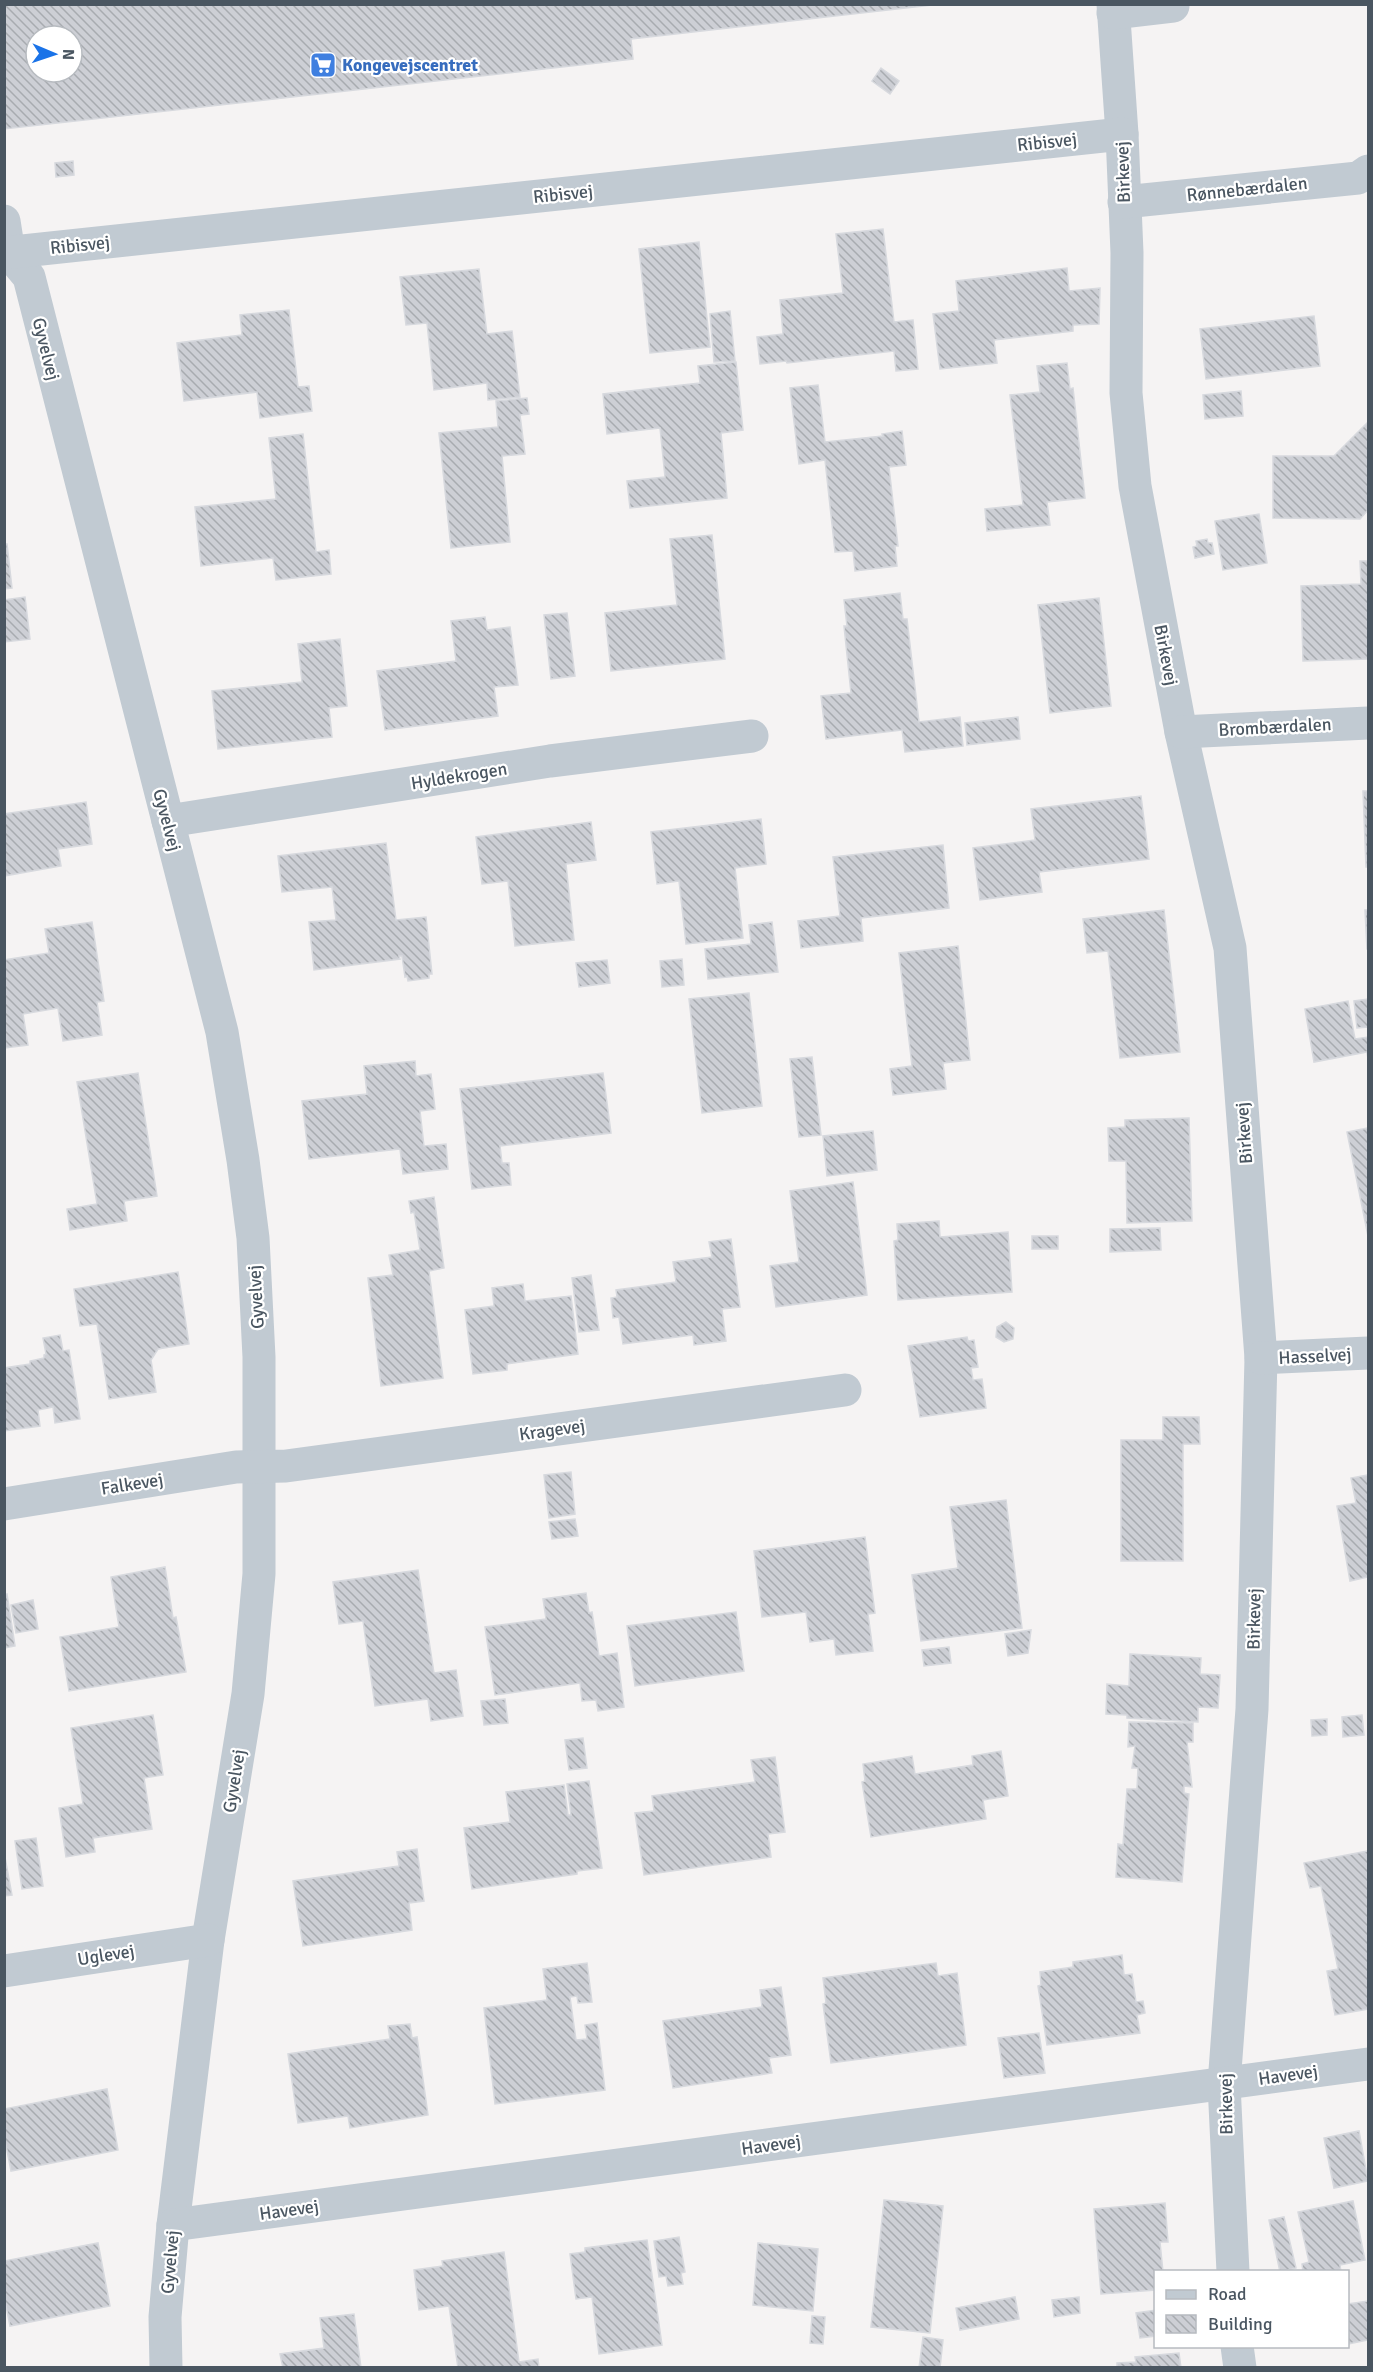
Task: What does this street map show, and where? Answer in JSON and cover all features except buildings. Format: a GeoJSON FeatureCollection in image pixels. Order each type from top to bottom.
{"type":"FeatureCollection","features":[{"type":"Feature","properties":{"kind":"street"},"geometry":{"type":"LineString","coordinates":[[1113,9],[1173,6]]}},
{"type":"Feature","properties":{"kind":"street","name":"Birkevej"},"geometry":{"type":"LineString","coordinates":[[1113,9],[1122,134],[1127,253],[1126,393],[1135,486],[1181,732],[1230,948],[1261,1358],[1252,1709],[1224,2084],[1233,2270]]}},
{"type":"Feature","properties":{"kind":"street","name":"Ribisvej"},"geometry":{"type":"LineString","coordinates":[[7,253],[1122,134]]}},
{"type":"Feature","properties":{"kind":"street","name":"Rønnebærdalen"},"geometry":{"type":"LineString","coordinates":[[1124,202],[1358,178],[1368,171]]}},
{"type":"Feature","properties":{"kind":"street"},"geometry":{"type":"LineString","coordinates":[[4,221],[7,253]]}},
{"type":"Feature","properties":{"kind":"street","name":"Gyvelvej"},"geometry":{"type":"LineString","coordinates":[[7,253],[28,278],[222,1032],[253,1238],[260,1357],[259,1574],[248,1694],[208,1940],[173,2225],[165,2317],[166,2367]]}},
{"type":"Feature","properties":{"kind":"street","name":"Brombærdalen"},"geometry":{"type":"LineString","coordinates":[[1181,732],[1368,723]]}},
{"type":"Feature","properties":{"kind":"street","name":"Hyldekrogen"},"geometry":{"type":"LineString","coordinates":[[168,821],[550,761],[752,736]]}},
{"type":"Feature","properties":{"kind":"street","name":"Hasselvej"},"geometry":{"type":"LineString","coordinates":[[1261,1358],[1368,1353]]}},
{"type":"Feature","properties":{"kind":"street","name":"Kragevej"},"geometry":{"type":"LineString","coordinates":[[260,1466],[286,1466],[845,1390]]}},
{"type":"Feature","properties":{"kind":"street","name":"Falkevej"},"geometry":{"type":"LineString","coordinates":[[4,1504],[236,1467],[260,1466]]}},
{"type":"Feature","properties":{"kind":"street","name":"Uglevej"},"geometry":{"type":"LineString","coordinates":[[4,1971],[208,1940]]}},
{"type":"Feature","properties":{"kind":"street","name":"Havevej"},"geometry":{"type":"LineString","coordinates":[[173,2225],[1368,2064]]}},
{"type":"Feature","properties":{"kind":"street"},"geometry":{"type":"LineString","coordinates":[[1237,2348],[1240,2367]]}},
{"type":"Feature","properties":{"kind":"place","name":"Kongevejscentret"},"geometry":{"type":"Point","coordinates":[323,65]}}]}
